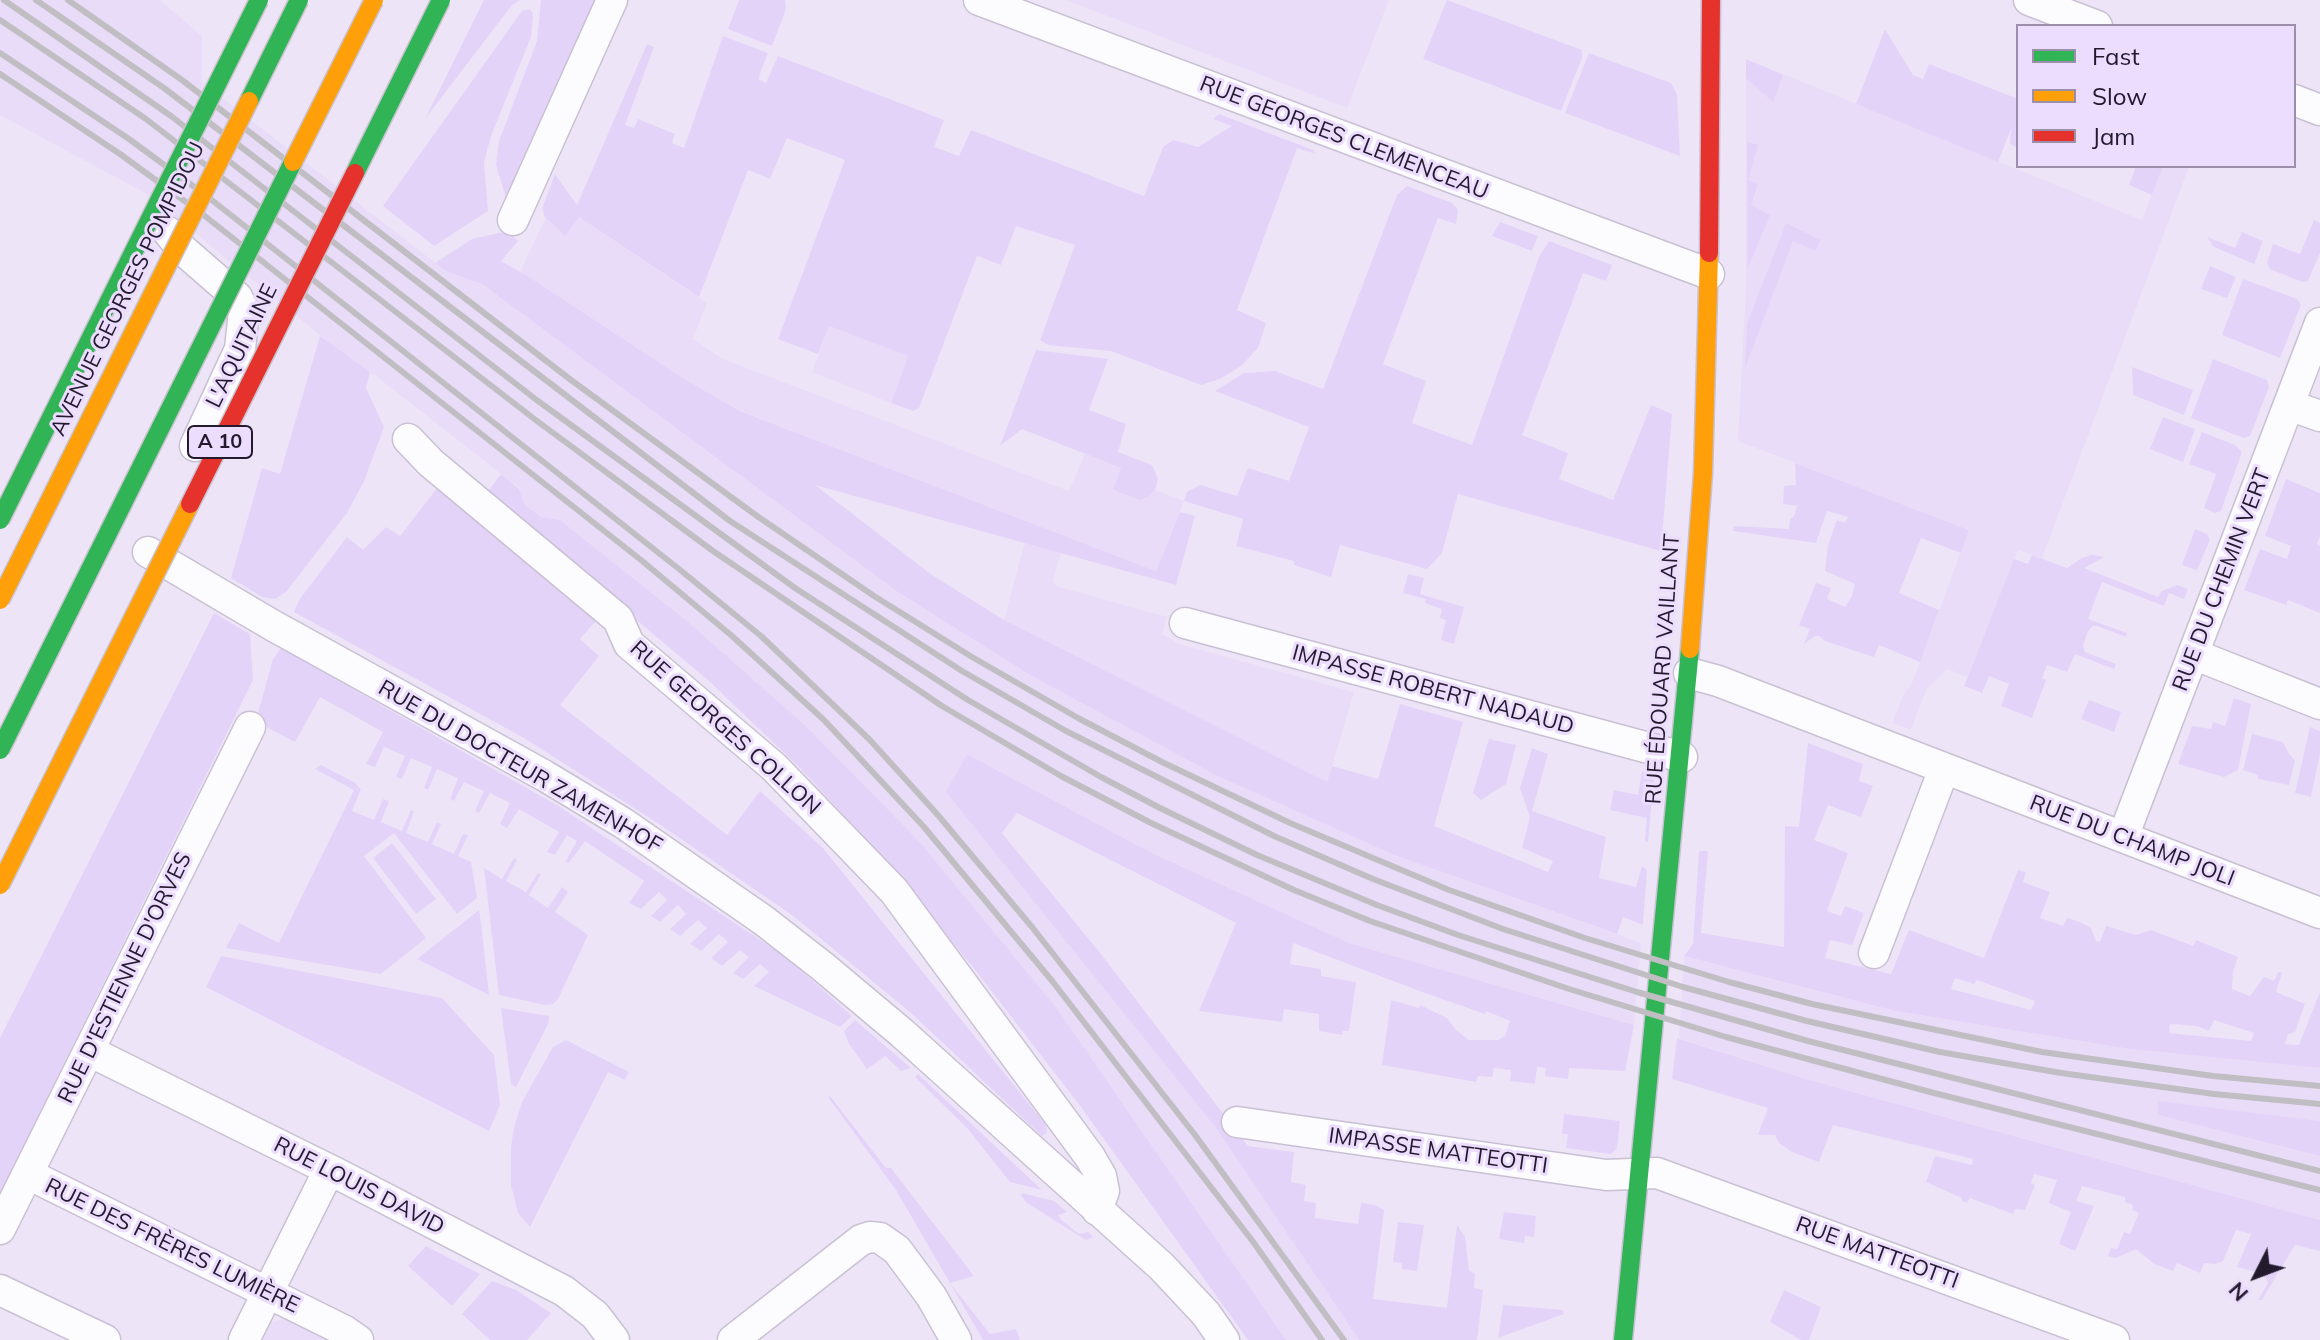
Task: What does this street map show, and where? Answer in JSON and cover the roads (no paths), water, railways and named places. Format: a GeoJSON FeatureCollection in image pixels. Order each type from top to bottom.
{"type":"FeatureCollection","features":[{"type":"Feature","properties":{"kind":"main road","name":"AVENUE GEORGES POMPIDOU"},"geometry":{"type":"LineString","coordinates":[[0,520],[259,0]]}},
{"type":"Feature","properties":{"kind":"main road","name":"AVENUE GEORGES POMPIDOU"},"geometry":{"type":"LineString","coordinates":[[0,600],[299,0]]}},
{"type":"Feature","properties":{"kind":"main road","name":"L'AQUITAINE"},"geometry":{"type":"LineString","coordinates":[[0,750],[374,0]]}},
{"type":"Feature","properties":{"kind":"main road","name":"L'AQUITAINE"},"geometry":{"type":"LineString","coordinates":[[0,885],[441,0]]}},
{"type":"Feature","properties":{"kind":"main road","name":"RUE ÉDOUARD VAILLANT"},"geometry":{"type":"LineString","coordinates":[[1623,1340],[1689,673],[1703,458],[1709,274],[1711,0]]}},
{"type":"Feature","properties":{"kind":"street"},"geometry":{"type":"LineString","coordinates":[[217,73],[247,10],[245,0]]}},
{"type":"Feature","properties":{"kind":"street"},"geometry":{"type":"LineString","coordinates":[[513,220],[612,0]]}},
{"type":"Feature","properties":{"kind":"street","name":"RUE GEORGES CLEMENCEAU"},"geometry":{"type":"LineString","coordinates":[[979,0],[1709,274]]}},
{"type":"Feature","properties":{"kind":"street"},"geometry":{"type":"LineString","coordinates":[[2046,3],[2093,24]]}},
{"type":"Feature","properties":{"kind":"street"},"geometry":{"type":"LineString","coordinates":[[2296,101],[2320,110]]}},
{"type":"Feature","properties":{"kind":"street"},"geometry":{"type":"LineString","coordinates":[[0,838],[146,551],[240,349],[244,311],[237,297],[183,250],[149,210],[160,188]]}},
{"type":"Feature","properties":{"kind":"street","name":"RUE DU CHEMIN VERT"},"geometry":{"type":"LineString","coordinates":[[2123,837],[2320,323]]}},
{"type":"Feature","properties":{"kind":"street"},"geometry":{"type":"LineString","coordinates":[[2289,405],[2320,416]]}},
{"type":"Feature","properties":{"kind":"street","name":"RUE GEORGES COLLON"},"geometry":{"type":"LineString","coordinates":[[408,439],[431,463],[618,619],[629,644],[774,767],[894,891],[1090,1157],[1101,1176],[1104,1191],[1097,1210]]}},
{"type":"Feature","properties":{"kind":"street","name":"RUE DU DOCTEUR ZAMENHOF"},"geometry":{"type":"LineString","coordinates":[[146,551],[272,625],[545,776],[623,823],[763,920],[867,1003],[1162,1267],[1206,1314],[1224,1340]]}},
{"type":"Feature","properties":{"kind":"street","name":"IMPASSE ROBERT NADAUD"},"geometry":{"type":"LineString","coordinates":[[1185,623],[1682,757]]}},
{"type":"Feature","properties":{"kind":"street"},"geometry":{"type":"LineString","coordinates":[[2193,654],[2320,704]]}},
{"type":"Feature","properties":{"kind":"street","name":"RUE DU CHAMP JOLI"},"geometry":{"type":"LineString","coordinates":[[1689,673],[1718,681],[2320,913]]}},
{"type":"Feature","properties":{"kind":"street","name":"RUE D'ESTIENNE D'ORVES"},"geometry":{"type":"LineString","coordinates":[[0,1229],[250,727]]}},
{"type":"Feature","properties":{"kind":"street"},"geometry":{"type":"LineString","coordinates":[[1874,953],[1944,769]]}},
{"type":"Feature","properties":{"kind":"street","name":"RUE LOUIS DAVID"},"geometry":{"type":"LineString","coordinates":[[89,1051],[564,1291],[585,1305],[614,1340]]}},
{"type":"Feature","properties":{"kind":"street","name":"IMPASSE MATTEOTTI"},"geometry":{"type":"LineString","coordinates":[[1237,1122],[1606,1175],[1639,1173]]}},
{"type":"Feature","properties":{"kind":"street"},"geometry":{"type":"LineString","coordinates":[[244,1340],[329,1170]]}},
{"type":"Feature","properties":{"kind":"street","name":"RUE MATTEOTTI"},"geometry":{"type":"LineString","coordinates":[[1639,1173],[1666,1175],[2114,1340]]}},
{"type":"Feature","properties":{"kind":"street","name":"RUE DES FRÈRES LUMIÈRE"},"geometry":{"type":"LineString","coordinates":[[28,1174],[358,1340]]}},
{"type":"Feature","properties":{"kind":"street"},"geometry":{"type":"LineString","coordinates":[[733,1340],[861,1240],[870,1237],[880,1238],[897,1250],[931,1296],[956,1340]]}},
{"type":"Feature","properties":{"kind":"street"},"geometry":{"type":"LineString","coordinates":[[0,1290],[105,1340]]}},
{"type":"Feature","properties":{"kind":"railway"},"geometry":{"type":"LineString","coordinates":[[4,0],[171,116],[538,401],[795,588],[968,700],[1160,808],[1257,855],[1377,905],[1458,935],[1637,992],[1808,1041],[2320,1171]]}},
{"type":"Feature","properties":{"kind":"railway"},"geometry":{"type":"LineString","coordinates":[[36,0],[164,88],[730,521],[962,671],[1066,731],[1274,836],[1373,879],[1503,929],[1683,987],[1807,1021],[1940,1052],[2061,1073],[2214,1094],[2320,1104]]}},
{"type":"Feature","properties":{"kind":"railway"},"geometry":{"type":"LineString","coordinates":[[68,0],[182,80],[571,380],[757,516],[874,596],[972,657],[1162,762],[1290,823],[1449,890],[1585,938],[1729,982],[1812,1004],[2042,1052],[2213,1076],[2320,1086]]}},
{"type":"Feature","properties":{"kind":"railway"},"geometry":{"type":"LineString","coordinates":[[0,20],[146,119],[537,421],[713,551],[942,706],[1061,776],[1151,823],[1294,890],[1370,921],[1569,989],[1726,1037],[1934,1093],[2320,1190]]}},
{"type":"Feature","properties":{"kind":"railway"},"geometry":{"type":"LineString","coordinates":[[0,53],[129,139],[208,197],[761,636],[869,739],[1032,927],[1195,1135],[1344,1340]]}},
{"type":"Feature","properties":{"kind":"railway"},"geometry":{"type":"LineString","coordinates":[[0,74],[120,154],[201,213],[641,560],[732,636],[824,720],[924,827],[1053,982],[1254,1243],[1322,1340]]}}]}
